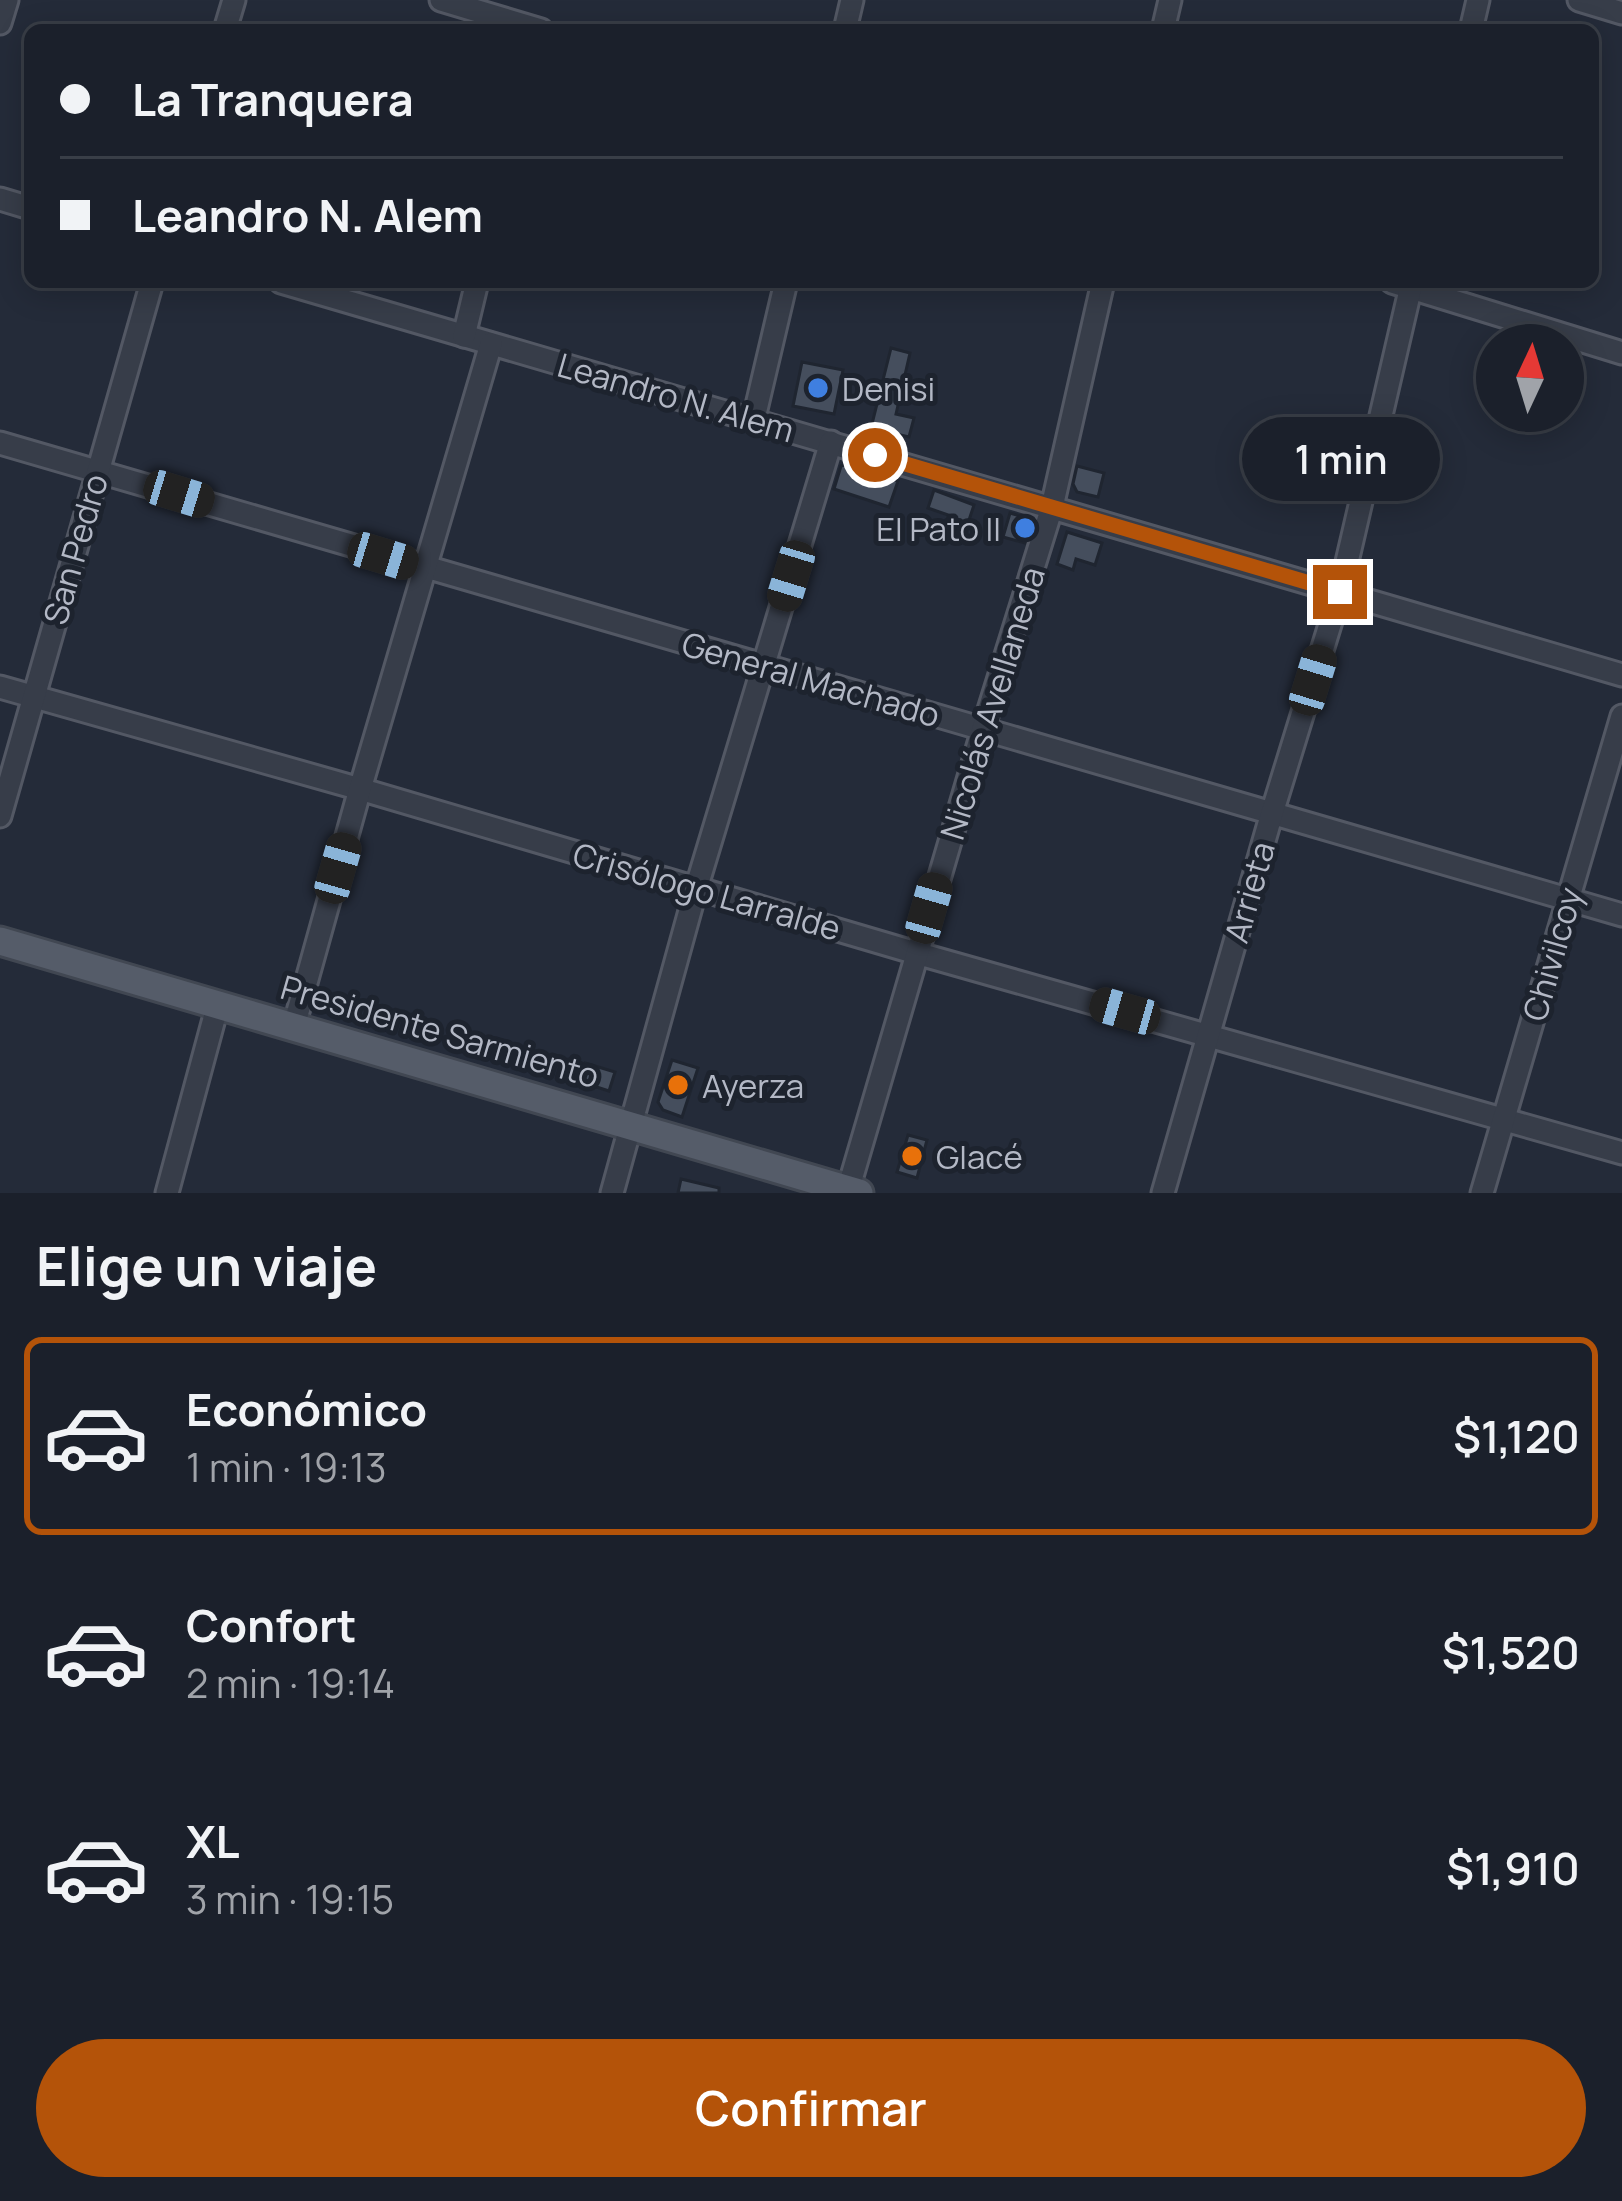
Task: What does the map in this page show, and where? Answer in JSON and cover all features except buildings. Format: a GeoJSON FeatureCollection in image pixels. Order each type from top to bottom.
{"type":"FeatureCollection","features":[{"type":"Feature","properties":{"kind":"main road","name":"Presidente Sarmiento"},"geometry":{"type":"LineString","coordinates":[[0,941],[854,1191]]}},
{"type":"Feature","properties":{"kind":"street"},"geometry":{"type":"LineString","coordinates":[[0,23],[7,0]]}},
{"type":"Feature","properties":{"kind":"street"},"geometry":{"type":"LineString","coordinates":[[441,0],[475,20],[505,24]]}},
{"type":"Feature","properties":{"kind":"street"},"geometry":{"type":"LineString","coordinates":[[1579,0],[1622,13]]}},
{"type":"Feature","properties":{"kind":"street","name":"San Pedro"},"geometry":{"type":"LineString","coordinates":[[0,816],[150,288]]}},
{"type":"Feature","properties":{"kind":"street","name":"Leandro N. Alem"},"geometry":{"type":"LineString","coordinates":[[301,288],[1622,675]]}},
{"type":"Feature","properties":{"kind":"street"},"geometry":{"type":"LineString","coordinates":[[464,336],[476,288]]}},
{"type":"Feature","properties":{"kind":"street"},"geometry":{"type":"LineString","coordinates":[[754,418],[785,288]]}},
{"type":"Feature","properties":{"kind":"street","name":"Nicolás Avellaneda"},"geometry":{"type":"LineString","coordinates":[[854,1191],[916,952],[1052,507],[1101,288]]}},
{"type":"Feature","properties":{"kind":"street","name":"Arrieta"},"geometry":{"type":"LineString","coordinates":[[1162,1193],[1340,592],[1404,288]]}},
{"type":"Feature","properties":{"kind":"street"},"geometry":{"type":"LineString","coordinates":[[1418,288],[1622,353]]}},
{"type":"Feature","properties":{"kind":"street"},"geometry":{"type":"LineString","coordinates":[[294,1026],[491,344]]}},
{"type":"Feature","properties":{"kind":"street","name":"General Machado"},"geometry":{"type":"LineString","coordinates":[[0,442],[1622,915]]}},
{"type":"Feature","properties":{"kind":"street"},"geometry":{"type":"LineString","coordinates":[[612,1193],[696,889],[830,442]]}},
{"type":"Feature","properties":{"kind":"street","name":"Crisólogo Larralde"},"geometry":{"type":"LineString","coordinates":[[0,687],[1622,1153]]}},
{"type":"Feature","properties":{"kind":"street","name":"Chivilcoy"},"geometry":{"type":"LineString","coordinates":[[1482,1193],[1622,716]]}},
{"type":"Feature","properties":{"kind":"street"},"geometry":{"type":"LineString","coordinates":[[167,1193],[218,1004]]}},
{"type":"Feature","properties":{"kind":"place","name":"Denisi"},"geometry":{"type":"Point","coordinates":[818,388]}},
{"type":"Feature","properties":{"kind":"place","name":"El Pato II"},"geometry":{"type":"Point","coordinates":[1025,528]}},
{"type":"Feature","properties":{"kind":"place","name":"Ayerza"},"geometry":{"type":"Point","coordinates":[678,1085]}},
{"type":"Feature","properties":{"kind":"place","name":"Glacé"},"geometry":{"type":"Point","coordinates":[912,1156]}},
{"type":"Feature","properties":{"kind":"route"},"geometry":{"type":"LineString","coordinates":[[875,455],[1340,592]]}}]}
